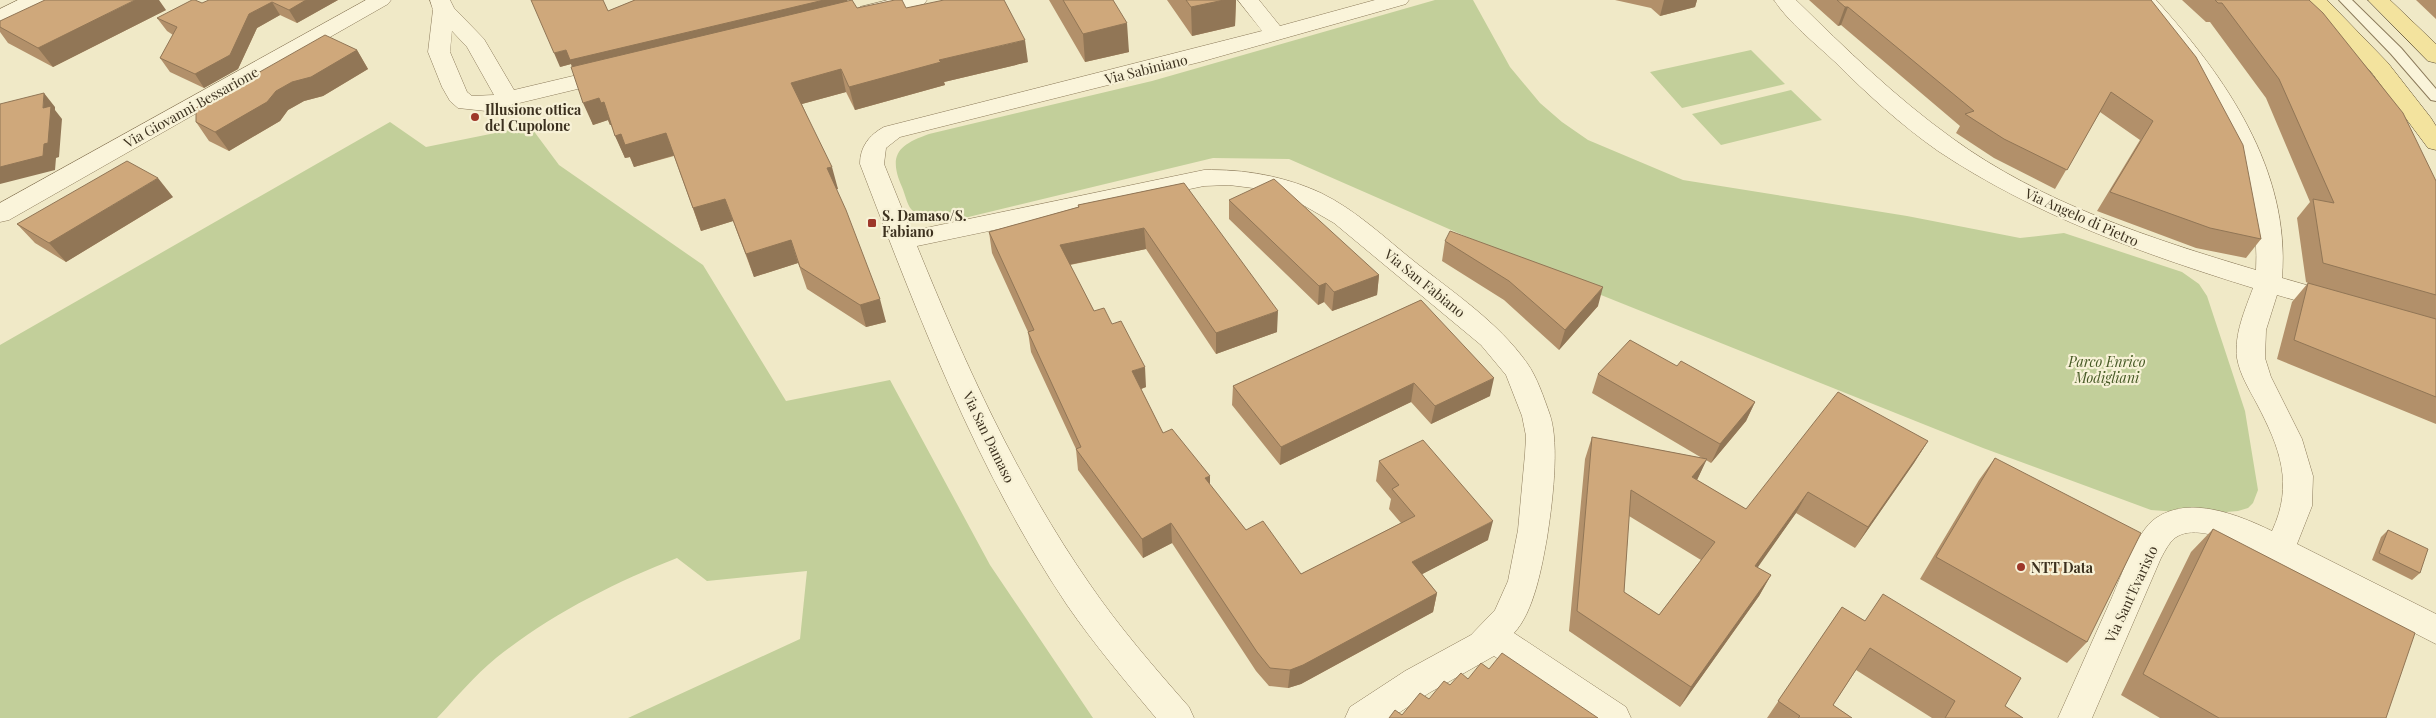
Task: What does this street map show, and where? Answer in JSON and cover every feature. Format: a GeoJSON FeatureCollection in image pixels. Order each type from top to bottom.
{"type":"FeatureCollection","features":[{"type":"Feature","properties":{"kind":"main road"},"geometry":{"type":"LineString","coordinates":[[2315,0],[2373,58],[2420,118],[2436,143]]}},
{"type":"Feature","properties":{"kind":"main road"},"geometry":{"type":"LineString","coordinates":[[2378,0],[2436,56]]}},
{"type":"Feature","properties":{"kind":"street"},"geometry":{"type":"LineString","coordinates":[[0,17],[35,0]]}},
{"type":"Feature","properties":{"kind":"street","name":"Via Giovanni Bessarione"},"geometry":{"type":"LineString","coordinates":[[0,214],[381,0]]}},
{"type":"Feature","properties":{"kind":"street"},"geometry":{"type":"LineString","coordinates":[[851,15],[917,0]]}},
{"type":"Feature","properties":{"kind":"street"},"geometry":{"type":"LineString","coordinates":[[1248,0],[1276,35]]}},
{"type":"Feature","properties":{"kind":"street","name":"Via Sabiniano"},"geometry":{"type":"LineString","coordinates":[[892,132],[1276,35],[1399,0]]}},
{"type":"Feature","properties":{"kind":"street","name":"Via Angelo di Pietro"},"geometry":{"type":"LineString","coordinates":[[1784,0],[1897,108],[1992,174],[2046,204],[2098,227],[2163,251],[2361,311]]}},
{"type":"Feature","properties":{"kind":"street"},"geometry":{"type":"LineString","coordinates":[[2145,0],[2199,64],[2215,89],[2246,145],[2258,179],[2267,225],[2270,258],[2268,283],[2255,318],[2250,344],[2251,360],[2258,379],[2284,430],[2299,483],[2298,500],[2279,549]]}},
{"type":"Feature","properties":{"kind":"street"},"geometry":{"type":"LineString","coordinates":[[442,5],[439,52],[458,96],[466,103],[476,105],[508,99],[632,69]]}},
{"type":"Feature","properties":{"kind":"street"},"geometry":{"type":"LineString","coordinates":[[442,5],[476,44],[508,99]]}},
{"type":"Feature","properties":{"kind":"street","name":"Via San Damaso"},"geometry":{"type":"LineString","coordinates":[[892,132],[880,138],[875,145],[871,155],[872,164],[956,369],[996,455],[1032,520],[1078,594],[1178,718]]}},
{"type":"Feature","properties":{"kind":"street","name":"Via San Fabiano"},"geometry":{"type":"LineString","coordinates":[[902,241],[1215,177],[1237,177],[1265,182],[1312,199],[1334,210],[1491,338],[1514,366],[1530,399],[1540,436],[1538,491],[1528,565],[1518,598],[1506,620],[1493,637],[1470,653],[1417,682],[1362,718]]}},
{"type":"Feature","properties":{"kind":"street","name":"Via Sant'Evaristo"},"geometry":{"type":"LineString","coordinates":[[2075,718],[2148,552],[2161,532],[2168,526],[2190,520],[2216,523],[2247,533],[2436,630]]}},
{"type":"Feature","properties":{"kind":"street"},"geometry":{"type":"LineString","coordinates":[[1493,637],[1614,718]]}},
{"type":"Feature","properties":{"kind":"lane"},"geometry":{"type":"LineString","coordinates":[[2345,0],[2396,52],[2436,97]]}},
{"type":"Feature","properties":{"kind":"green space","name":"Parco Enrico Modigliani"},"geometry":{"type":"Polygon","coordinates":[[[1435,0],[1473,0],[1510,67],[1540,103],[1562,122],[1588,140],[1683,180],[1907,216],[2020,238],[2064,233],[2182,272],[2199,284],[2207,296],[2245,411],[2258,490],[2253,503],[2248,508],[2238,511],[2203,514],[2151,510],[1983,448],[1586,289],[1289,159],[1213,158],[956,220],[932,218],[915,213],[908,204],[898,176],[896,159],[903,147],[929,134],[1152,81],[1435,0]]]}},
{"type":"Feature","properties":{"kind":"green space"},"geometry":{"type":"Polygon","coordinates":[[[1751,50],[1785,84],[1682,108],[1650,72],[1751,50]]]}},
{"type":"Feature","properties":{"kind":"green space"},"geometry":{"type":"Polygon","coordinates":[[[1791,90],[1822,120],[1721,145],[1692,114],[1791,90]]]}},
{"type":"Feature","properties":{"kind":"green space"},"geometry":{"type":"Polygon","coordinates":[[[390,122],[426,147],[530,126],[559,165],[703,265],[786,401],[890,380],[990,565],[1093,718],[628,718],[800,639],[807,571],[707,581],[677,558],[629,578],[583,601],[517,642],[473,679],[437,718],[0,718],[0,345],[390,122]]]}},
{"type":"Feature","properties":{"kind":"building"},"geometry":{"type":"Polygon","coordinates":[[[45,0],[135,0],[38,48],[0,27],[0,21],[45,0]]]}},
{"type":"Feature","properties":{"kind":"building"},"geometry":{"type":"Polygon","coordinates":[[[192,0],[202,3],[209,0],[306,0],[289,10],[272,2],[249,14],[230,55],[195,74],[160,58],[177,27],[157,18],[192,0]]]}},
{"type":"Feature","properties":{"kind":"building"},"geometry":{"type":"Polygon","coordinates":[[[531,0],[603,0],[608,11],[635,0],[824,0],[570,60],[566,50],[554,53],[531,0]]]}},
{"type":"Feature","properties":{"kind":"building"},"geometry":{"type":"Polygon","coordinates":[[[852,0],[857,8],[902,0],[906,8],[944,0],[1004,0],[1025,40],[939,60],[941,62],[849,87],[841,69],[791,83],[832,167],[827,168],[846,210],[880,299],[860,305],[800,267],[791,240],[746,254],[725,199],[693,208],[666,133],[625,145],[621,134],[615,136],[604,102],[601,103],[599,98],[583,103],[571,67],[852,0]]]}},
{"type":"Feature","properties":{"kind":"building"},"geometry":{"type":"Polygon","coordinates":[[[1063,0],[1113,0],[1127,23],[1083,34],[1063,0]]]}},
{"type":"Feature","properties":{"kind":"building"},"geometry":{"type":"Polygon","coordinates":[[[1186,0],[1224,0],[1191,7],[1186,0]]]}},
{"type":"Feature","properties":{"kind":"building"},"geometry":{"type":"Polygon","coordinates":[[[1837,0],[2151,0],[2196,57],[2243,145],[2261,239],[2210,228],[2110,192],[2153,121],[2111,92],[2067,170],[2004,139],[1965,114],[1974,111],[1837,0]]]}},
{"type":"Feature","properties":{"kind":"building"},"geometry":{"type":"Polygon","coordinates":[[[2215,0],[2309,0],[2323,13],[2403,113],[2436,181],[2436,295],[2323,263],[2313,199],[2334,203],[2279,79],[2222,3],[2218,3],[2215,0]]]}},
{"type":"Feature","properties":{"kind":"building"},"geometry":{"type":"Polygon","coordinates":[[[325,35],[357,50],[311,77],[292,82],[276,91],[267,102],[215,132],[196,122],[196,108],[325,35]]]}},
{"type":"Feature","properties":{"kind":"building"},"geometry":{"type":"Polygon","coordinates":[[[44,93],[43,108],[51,106],[48,143],[44,144],[43,156],[0,167],[0,104],[44,93]]]}},
{"type":"Feature","properties":{"kind":"building"},"geometry":{"type":"Polygon","coordinates":[[[127,161],[158,178],[49,243],[17,224],[127,161]]]}},
{"type":"Feature","properties":{"kind":"building"},"geometry":{"type":"Polygon","coordinates":[[[1274,179],[1379,275],[1334,292],[1326,283],[1319,286],[1229,200],[1274,179]]]}},
{"type":"Feature","properties":{"kind":"building"},"geometry":{"type":"Polygon","coordinates":[[[1184,183],[1278,311],[1216,333],[1144,228],[1060,245],[1094,311],[1104,308],[1112,324],[1121,321],[1145,367],[1132,371],[1163,433],[1172,429],[1210,476],[1205,478],[1246,530],[1263,521],[1301,574],[1415,516],[1392,489],[1399,485],[1379,461],[1423,440],[1493,521],[1412,562],[1437,593],[1303,665],[1290,670],[1270,668],[1257,652],[1171,523],[1142,539],[1076,449],[1081,447],[1028,332],[1034,330],[989,232],[1079,207],[1078,205],[1184,183]]]}},
{"type":"Feature","properties":{"kind":"building"},"geometry":{"type":"Polygon","coordinates":[[[1450,231],[1603,287],[1565,330],[1509,281],[1445,241],[1450,231]]]}},
{"type":"Feature","properties":{"kind":"building"},"geometry":{"type":"Polygon","coordinates":[[[2308,283],[2436,319],[2436,397],[2294,340],[2308,283]]]}},
{"type":"Feature","properties":{"kind":"building"},"geometry":{"type":"Polygon","coordinates":[[[1421,300],[1494,378],[1435,406],[1414,383],[1281,447],[1233,386],[1421,300]]]}},
{"type":"Feature","properties":{"kind":"building"},"geometry":{"type":"Polygon","coordinates":[[[1630,340],[1677,366],[1681,361],[1755,402],[1720,444],[1598,374],[1630,340]]]}},
{"type":"Feature","properties":{"kind":"building"},"geometry":{"type":"Polygon","coordinates":[[[1838,392],[1928,441],[1868,527],[1808,492],[1755,566],[1771,575],[1691,687],[1577,611],[1592,437],[1707,459],[1692,477],[1746,509],[1838,392]],[[1631,490],[1624,592],[1659,615],[1715,542],[1631,490]]]}},
{"type":"Feature","properties":{"kind":"building","name":"NTT Data"},"geometry":{"type":"Polygon","coordinates":[[[1995,458],[2141,533],[2087,642],[1936,557],[1995,458]]]}},
{"type":"Feature","properties":{"kind":"building"},"geometry":{"type":"Polygon","coordinates":[[[2213,529],[2415,633],[2386,718],[2219,718],[2143,674],[2213,529]]]}},
{"type":"Feature","properties":{"kind":"building"},"geometry":{"type":"Polygon","coordinates":[[[2388,530],[2428,549],[2420,573],[2379,553],[2388,530]]]}},
{"type":"Feature","properties":{"kind":"building"},"geometry":{"type":"Polygon","coordinates":[[[1883,594],[2021,678],[2005,706],[2023,718],[1945,718],[1955,701],[1870,648],[1833,705],[1852,718],[1798,718],[1800,716],[1778,701],[1842,607],[1865,621],[1883,594]]]}},
{"type":"Feature","properties":{"kind":"building"},"geometry":{"type":"Polygon","coordinates":[[[1502,653],[1598,718],[1389,718],[1395,710],[1402,715],[1420,693],[1429,699],[1444,681],[1450,685],[1461,673],[1468,679],[1481,663],[1489,669],[1502,653]]]}},
{"type":"Feature","properties":{"kind":"place","name":"Illusione ottica del Cupolone"},"geometry":{"type":"Point","coordinates":[475,117]}},
{"type":"Feature","properties":{"kind":"place","name":"S. Damaso/S. Fabiano"},"geometry":{"type":"Point","coordinates":[872,223]}},
{"type":"Feature","properties":{"kind":"place","name":"NTT Data"},"geometry":{"type":"Point","coordinates":[2021,567]}}]}
